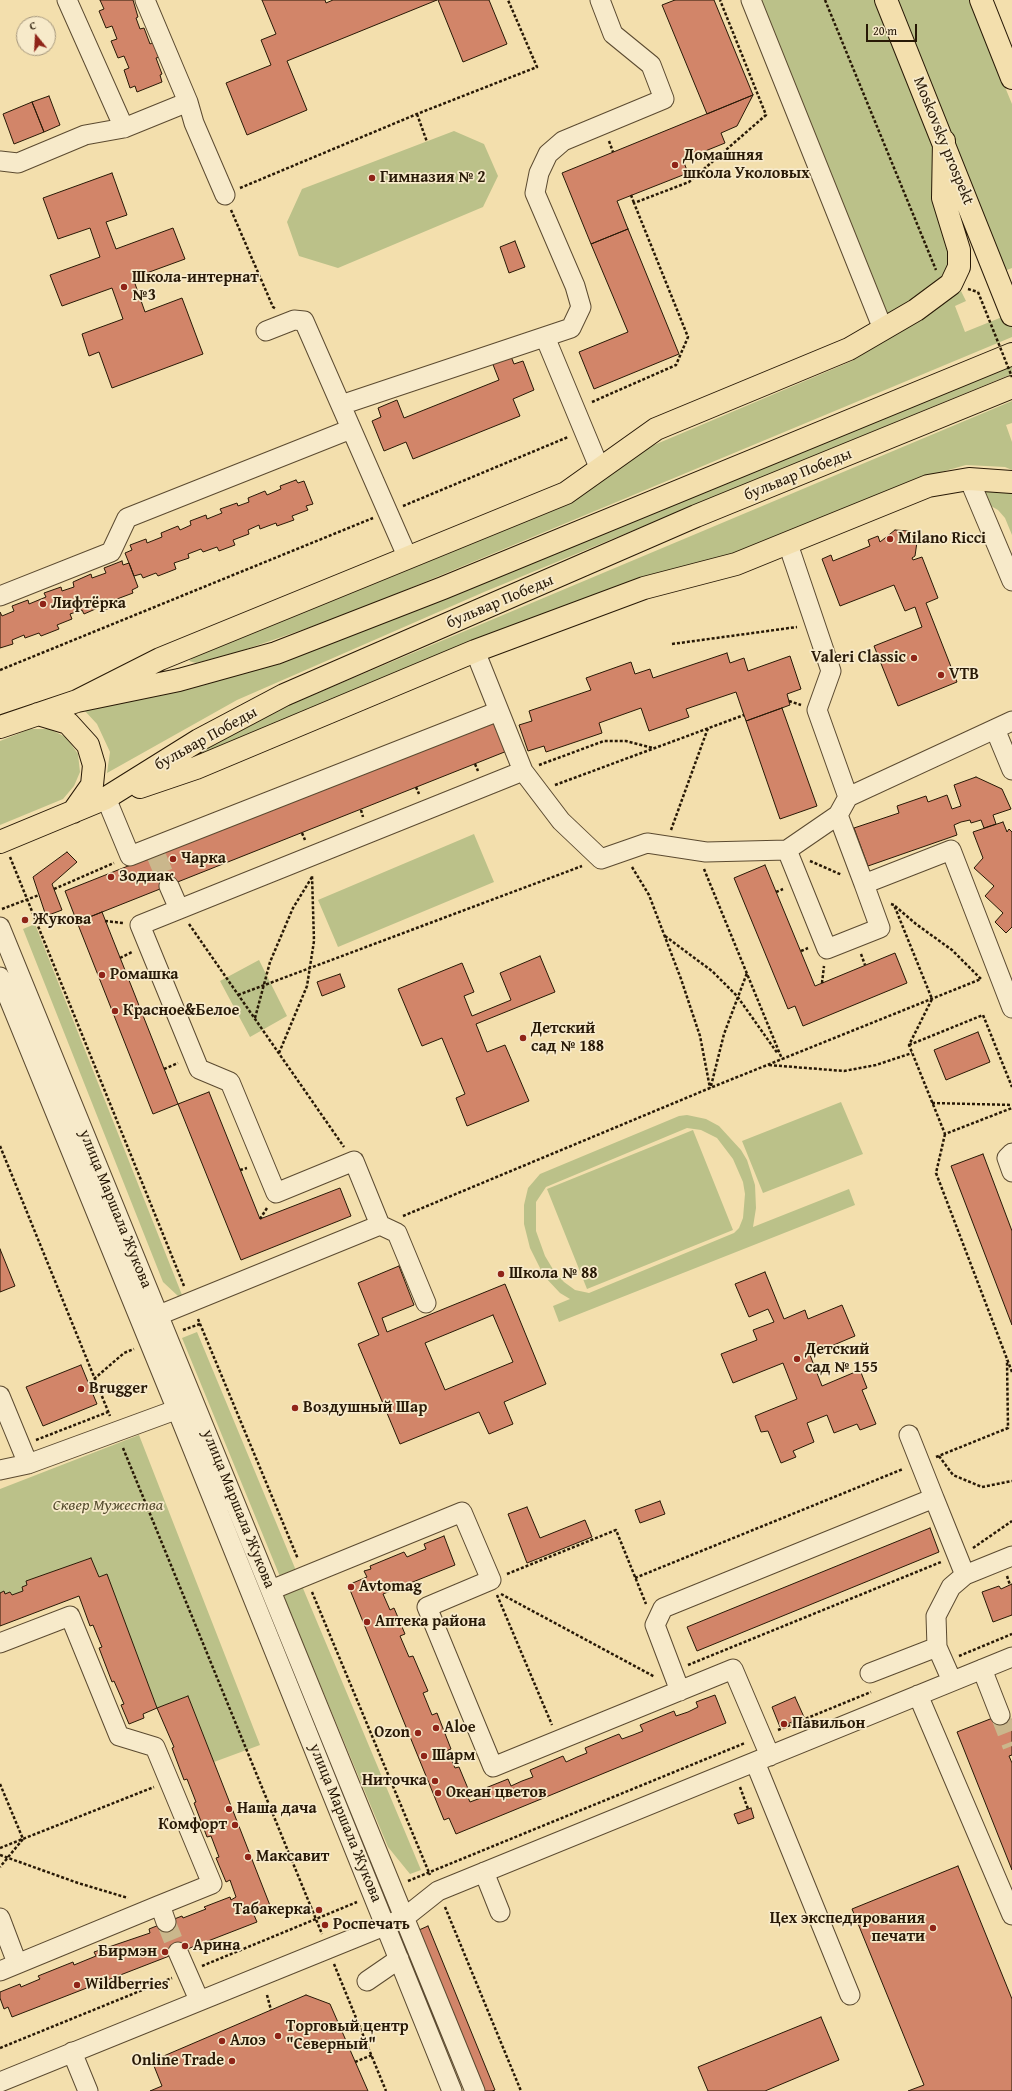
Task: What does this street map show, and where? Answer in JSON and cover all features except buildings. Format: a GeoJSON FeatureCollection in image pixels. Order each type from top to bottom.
{"type":"FeatureCollection","features":[{"type":"Feature","properties":{"kind":"main road","name":"Moskovsky prospekt"},"geometry":{"type":"LineString","coordinates":[[886,0],[944,141],[1012,315]]}},
{"type":"Feature","properties":{"kind":"main road"},"geometry":{"type":"LineString","coordinates":[[981,0],[1012,78]]}},
{"type":"Feature","properties":{"kind":"main road"},"geometry":{"type":"LineString","coordinates":[[77,701],[160,659],[407,556],[566,493],[599,467],[656,428],[850,349],[916,310],[951,284],[959,267],[959,250],[943,198],[944,141]]}},
{"type":"Feature","properties":{"kind":"main road","name":"бульвар Победы"},"geometry":{"type":"LineString","coordinates":[[0,727],[77,701],[179,680],[276,653],[443,588],[1012,354]]}},
{"type":"Feature","properties":{"kind":"main road","name":"бульвар Победы"},"geometry":{"type":"LineString","coordinates":[[1,842],[106,798],[199,740],[284,695],[696,516],[1012,387]]}},
{"type":"Feature","properties":{"kind":"main road"},"geometry":{"type":"LineString","coordinates":[[106,798],[196,768],[475,651],[644,588],[736,564],[928,486],[969,479],[1012,482]]}},
{"type":"Feature","properties":{"kind":"main road"},"geometry":{"type":"LineString","coordinates":[[38,714],[68,723],[88,745],[94,764],[92,785],[73,812]]}},
{"type":"Feature","properties":{"kind":"street"},"geometry":{"type":"LineString","coordinates":[[67,0],[124,128]]}},
{"type":"Feature","properties":{"kind":"street"},"geometry":{"type":"LineString","coordinates":[[145,0],[188,102],[194,123],[225,195]]}},
{"type":"Feature","properties":{"kind":"street"},"geometry":{"type":"LineString","coordinates":[[341,405],[571,328],[581,307],[575,286],[535,193],[538,173],[548,154],[564,141],[664,99],[651,65],[613,34],[602,0]]}},
{"type":"Feature","properties":{"kind":"street"},"geometry":{"type":"LineString","coordinates":[[750,0],[883,329]]}},
{"type":"Feature","properties":{"kind":"street"},"geometry":{"type":"LineString","coordinates":[[0,161],[18,163],[85,135],[124,128],[188,102]]}},
{"type":"Feature","properties":{"kind":"street"},"geometry":{"type":"LineString","coordinates":[[266,332],[294,320],[304,321],[407,556]]}},
{"type":"Feature","properties":{"kind":"street"},"geometry":{"type":"LineString","coordinates":[[545,337],[599,467]]}},
{"type":"Feature","properties":{"kind":"street"},"geometry":{"type":"LineString","coordinates":[[0,596],[111,552],[127,518],[351,429]]}},
{"type":"Feature","properties":{"kind":"street"},"geometry":{"type":"LineString","coordinates":[[969,479],[1012,581]]}},
{"type":"Feature","properties":{"kind":"street"},"geometry":{"type":"LineString","coordinates":[[788,544],[832,671],[817,710],[848,797]]}},
{"type":"Feature","properties":{"kind":"street"},"geometry":{"type":"LineString","coordinates":[[475,651],[523,771],[561,821],[601,859],[647,843],[706,852],[787,850],[838,815],[848,797],[1004,725],[1012,770]]}},
{"type":"Feature","properties":{"kind":"street"},"geometry":{"type":"LineString","coordinates":[[106,798],[130,856],[154,851],[499,711]]}},
{"type":"Feature","properties":{"kind":"street"},"geometry":{"type":"LineString","coordinates":[[426,1303],[397,1233],[380,1225],[354,1161],[276,1193],[230,1082],[199,1069],[140,925],[523,771]]}},
{"type":"Feature","properties":{"kind":"street"},"geometry":{"type":"LineString","coordinates":[[787,850],[827,949],[880,928],[838,815]]}},
{"type":"Feature","properties":{"kind":"street"},"geometry":{"type":"LineString","coordinates":[[864,884],[951,850],[990,976],[1012,1008]]}},
{"type":"Feature","properties":{"kind":"street"},"geometry":{"type":"LineString","coordinates":[[169,886],[179,909]]}},
{"type":"Feature","properties":{"kind":"street","name":"улица Маршала Жукова"},"geometry":{"type":"LineString","coordinates":[[0,927],[158,1315],[186,1406],[374,1895],[452,2091]]}},
{"type":"Feature","properties":{"kind":"street","name":"улица Маршала Жукова"},"geometry":{"type":"LineString","coordinates":[[0,977],[186,1406],[271,1590],[475,2091]]}},
{"type":"Feature","properties":{"kind":"street"},"geometry":{"type":"LineString","coordinates":[[1012,1153],[1006,1158],[1012,1172]]}},
{"type":"Feature","properties":{"kind":"street"},"geometry":{"type":"LineString","coordinates":[[158,1315],[380,1225]]}},
{"type":"Feature","properties":{"kind":"street"},"geometry":{"type":"LineString","coordinates":[[0,1396],[28,1464]]}},
{"type":"Feature","properties":{"kind":"street"},"geometry":{"type":"LineString","coordinates":[[0,1470],[28,1464],[186,1406]]}},
{"type":"Feature","properties":{"kind":"street"},"geometry":{"type":"LineString","coordinates":[[909,1435],[965,1575]]}},
{"type":"Feature","properties":{"kind":"street"},"geometry":{"type":"LineString","coordinates":[[680,1691],[655,1625],[663,1608],[934,1498]]}},
{"type":"Feature","properties":{"kind":"street"},"geometry":{"type":"LineString","coordinates":[[271,1590],[462,1512],[491,1580],[427,1607],[493,1767],[734,1669],[761,1737],[762,1759],[850,1995]]}},
{"type":"Feature","properties":{"kind":"street"},"geometry":{"type":"LineString","coordinates":[[952,1681],[940,1655],[936,1616],[951,1587],[965,1575],[1012,1556]]}},
{"type":"Feature","properties":{"kind":"street"},"geometry":{"type":"LineString","coordinates":[[0,1643],[70,1616],[119,1736],[155,1747],[212,1884],[163,1914],[0,1971]]}},
{"type":"Feature","properties":{"kind":"street"},"geometry":{"type":"LineString","coordinates":[[874,1681],[940,1655]]}},
{"type":"Feature","properties":{"kind":"street"},"geometry":{"type":"LineString","coordinates":[[2,2076],[72,2052],[404,1918],[438,1891],[1012,1657]]}},
{"type":"Feature","properties":{"kind":"street"},"geometry":{"type":"LineString","coordinates":[[982,1669],[1000,1715]]}},
{"type":"Feature","properties":{"kind":"street"},"geometry":{"type":"LineString","coordinates":[[918,1695],[1012,1915]]}},
{"type":"Feature","properties":{"kind":"street"},"geometry":{"type":"LineString","coordinates":[[484,1872],[500,1912]]}},
{"type":"Feature","properties":{"kind":"street"},"geometry":{"type":"LineString","coordinates":[[0,1918],[17,1964]]}},
{"type":"Feature","properties":{"kind":"street"},"geometry":{"type":"LineString","coordinates":[[178,1952],[199,2000]]}},
{"type":"Feature","properties":{"kind":"street"},"geometry":{"type":"LineString","coordinates":[[367,1981],[399,1959]]}},
{"type":"Feature","properties":{"kind":"street"},"geometry":{"type":"LineString","coordinates":[[72,2052],[88,2091]]}},
{"type":"Feature","properties":{"kind":"path"},"geometry":{"type":"LineString","coordinates":[[294,320],[273,307],[225,195],[417,114],[537,67],[508,0]]}},
{"type":"Feature","properties":{"kind":"path"},"geometry":{"type":"LineString","coordinates":[[634,203],[689,182],[766,116],[720,0]]}},
{"type":"Feature","properties":{"kind":"path"},"geometry":{"type":"LineString","coordinates":[[825,0],[938,273],[951,284],[978,292],[1012,377]]}},
{"type":"Feature","properties":{"kind":"path"},"geometry":{"type":"LineString","coordinates":[[417,114],[427,142]]}},
{"type":"Feature","properties":{"kind":"path"},"geometry":{"type":"LineString","coordinates":[[575,410],[676,366],[688,337],[631,195]]}},
{"type":"Feature","properties":{"kind":"path"},"geometry":{"type":"LineString","coordinates":[[0,670],[584,431]]}},
{"type":"Feature","properties":{"kind":"path"},"geometry":{"type":"LineString","coordinates":[[672,644],[815,625]]}},
{"type":"Feature","properties":{"kind":"path"},"geometry":{"type":"LineString","coordinates":[[539,791],[744,715]]}},
{"type":"Feature","properties":{"kind":"path"},"geometry":{"type":"LineString","coordinates":[[665,846],[708,728]]}},
{"type":"Feature","properties":{"kind":"path"},"geometry":{"type":"LineString","coordinates":[[523,771],[604,741],[626,741],[654,748]]}},
{"type":"Feature","properties":{"kind":"path"},"geometry":{"type":"LineString","coordinates":[[1,842],[28,899],[191,1302],[521,2091]]}},
{"type":"Feature","properties":{"kind":"path"},"geometry":{"type":"LineString","coordinates":[[696,850],[782,1059]]}},
{"type":"Feature","properties":{"kind":"path"},"geometry":{"type":"LineString","coordinates":[[787,850],[864,884]]}},
{"type":"Feature","properties":{"kind":"path"},"geometry":{"type":"LineString","coordinates":[[622,851],[649,895],[664,935],[700,1036],[710,1088]]}},
{"type":"Feature","properties":{"kind":"path"},"geometry":{"type":"LineString","coordinates":[[54,889],[130,856]]}},
{"type":"Feature","properties":{"kind":"path"},"geometry":{"type":"LineString","coordinates":[[279,1053],[307,986],[314,941],[312,856]]}},
{"type":"Feature","properties":{"kind":"path"},"geometry":{"type":"LineString","coordinates":[[238,995],[601,859]]}},
{"type":"Feature","properties":{"kind":"path"},"geometry":{"type":"LineString","coordinates":[[255,1018],[270,962],[293,908],[312,875]]}},
{"type":"Feature","properties":{"kind":"path"},"geometry":{"type":"LineString","coordinates":[[0,910],[39,895]]}},
{"type":"Feature","properties":{"kind":"path"},"geometry":{"type":"LineString","coordinates":[[888,901],[916,924],[990,976]]}},
{"type":"Feature","properties":{"kind":"path"},"geometry":{"type":"LineString","coordinates":[[894,905],[932,999],[908,1045]]}},
{"type":"Feature","properties":{"kind":"path"},"geometry":{"type":"LineString","coordinates":[[179,909],[354,1161]]}},
{"type":"Feature","properties":{"kind":"path"},"geometry":{"type":"LineString","coordinates":[[664,935],[712,971],[737,996],[782,1059]]}},
{"type":"Feature","properties":{"kind":"path"},"geometry":{"type":"LineString","coordinates":[[710,1088],[724,1034],[737,996],[747,973]]}},
{"type":"Feature","properties":{"kind":"path"},"geometry":{"type":"LineString","coordinates":[[380,1225],[710,1088],[990,976]]}},
{"type":"Feature","properties":{"kind":"path"},"geometry":{"type":"LineString","coordinates":[[908,1045],[983,1015],[1012,1087]]}},
{"type":"Feature","properties":{"kind":"path"},"geometry":{"type":"LineString","coordinates":[[908,1045],[945,1134],[936,1173],[1012,1372]]}},
{"type":"Feature","properties":{"kind":"path"},"geometry":{"type":"LineString","coordinates":[[768,1065],[844,1070],[876,1065],[912,1053]]}},
{"type":"Feature","properties":{"kind":"path"},"geometry":{"type":"LineString","coordinates":[[932,1103],[1012,1106]]}},
{"type":"Feature","properties":{"kind":"path"},"geometry":{"type":"LineString","coordinates":[[945,1134],[1012,1106]]}},
{"type":"Feature","properties":{"kind":"path"},"geometry":{"type":"LineString","coordinates":[[0,1146],[386,2091]]}},
{"type":"Feature","properties":{"kind":"path"},"geometry":{"type":"LineString","coordinates":[[635,1578],[1008,1428],[1007,1360]]}},
{"type":"Feature","properties":{"kind":"path"},"geometry":{"type":"LineString","coordinates":[[20,1446],[108,1412]]}},
{"type":"Feature","properties":{"kind":"path"},"geometry":{"type":"LineString","coordinates":[[939,1456],[953,1475],[982,1487],[1012,1481]]}},
{"type":"Feature","properties":{"kind":"path"},"geometry":{"type":"LineString","coordinates":[[672,1671],[957,1556],[978,1546],[1012,1521]]}},
{"type":"Feature","properties":{"kind":"path"},"geometry":{"type":"LineString","coordinates":[[491,1580],[616,1530],[655,1625]]}},
{"type":"Feature","properties":{"kind":"path"},"geometry":{"type":"LineString","coordinates":[[558,1740],[496,1591],[680,1691]]}},
{"type":"Feature","properties":{"kind":"path"},"geometry":{"type":"LineString","coordinates":[[940,1655],[1012,1634]]}},
{"type":"Feature","properties":{"kind":"path"},"geometry":{"type":"LineString","coordinates":[[392,1888],[761,1737],[874,1681]]}},
{"type":"Feature","properties":{"kind":"path"},"geometry":{"type":"LineString","coordinates":[[0,1848],[169,1781]]}},
{"type":"Feature","properties":{"kind":"path"},"geometry":{"type":"LineString","coordinates":[[0,1784],[23,1839]]}},
{"type":"Feature","properties":{"kind":"path"},"geometry":{"type":"LineString","coordinates":[[0,1867],[23,1839]]}},
{"type":"Feature","properties":{"kind":"path"},"geometry":{"type":"LineString","coordinates":[[0,1855],[78,1883],[130,1899]]}},
{"type":"Feature","properties":{"kind":"path"},"geometry":{"type":"LineString","coordinates":[[0,2048],[374,1895]]}},
{"type":"Feature","properties":{"kind":"path"},"geometry":{"type":"LineString","coordinates":[[267,1995],[272,2010]]}},
{"type":"Feature","properties":{"kind":"path"},"geometry":{"type":"LineString","coordinates":[[355,2062],[372,2055]]}},
{"type":"Feature","properties":{"kind":"green space"},"geometry":{"type":"Polygon","coordinates":[[[751,0],[886,0],[944,141],[959,267],[883,329],[751,0]]]}},
{"type":"Feature","properties":{"kind":"green space"},"geometry":{"type":"Polygon","coordinates":[[[895,0],[969,0],[1012,104],[1012,268],[1004,271],[895,0]]]}},
{"type":"Feature","properties":{"kind":"green space"},"geometry":{"type":"Polygon","coordinates":[[[454,131],[484,144],[498,176],[483,207],[338,268],[299,256],[287,222],[302,189],[454,131]]]}},
{"type":"Feature","properties":{"kind":"green space"},"geometry":{"type":"Polygon","coordinates":[[[961,291],[966,301],[955,306],[965,332],[1012,313],[1012,337],[348,614],[241,651],[196,663],[189,661],[195,656],[571,503],[647,448],[852,361],[961,291]]]}},
{"type":"Feature","properties":{"kind":"green space"},"geometry":{"type":"Polygon","coordinates":[[[1012,362],[1012,374],[484,592],[237,700],[107,773],[110,752],[97,724],[84,710],[227,676],[1012,362]]]}},
{"type":"Feature","properties":{"kind":"green space"},"geometry":{"type":"Polygon","coordinates":[[[1012,401],[1012,423],[1006,425],[1012,442],[1012,470],[1005,467],[966,465],[920,478],[744,550],[586,598],[209,753],[201,753],[206,747],[289,705],[1012,401]]]}},
{"type":"Feature","properties":{"kind":"green space"},"geometry":{"type":"Polygon","coordinates":[[[985,490],[1012,492],[1012,535],[1005,518],[998,510],[984,502],[982,495],[985,490]]]}},
{"type":"Feature","properties":{"kind":"green space"},"geometry":{"type":"Polygon","coordinates":[[[30,729],[49,729],[66,737],[78,754],[80,772],[74,786],[63,799],[0,825],[0,741],[30,729]]]}},
{"type":"Feature","properties":{"kind":"green space"},"geometry":{"type":"Polygon","coordinates":[[[474,834],[494,882],[338,947],[318,900],[474,834]]]}},
{"type":"Feature","properties":{"kind":"green space"},"geometry":{"type":"Polygon","coordinates":[[[35,924],[182,1295],[178,1296],[163,1282],[23,929],[35,924]]]}},
{"type":"Feature","properties":{"kind":"green space"},"geometry":{"type":"Polygon","coordinates":[[[259,960],[287,1016],[250,1037],[220,981],[259,960]]]}},
{"type":"Feature","properties":{"kind":"green space"},"geometry":{"type":"Polygon","coordinates":[[[841,1102],[863,1154],[763,1193],[742,1141],[841,1102]]]}},
{"type":"Feature","properties":{"kind":"green space"},"geometry":{"type":"Polygon","coordinates":[[[687,1115],[706,1119],[719,1126],[741,1150],[747,1160],[755,1185],[756,1208],[753,1227],[849,1189],[855,1205],[559,1322],[553,1306],[570,1299],[560,1293],[544,1276],[530,1248],[524,1224],[524,1205],[528,1188],[540,1174],[679,1116],[687,1115]],[[687,1128],[546,1187],[536,1202],[536,1231],[545,1256],[554,1271],[564,1282],[575,1290],[589,1293],[734,1233],[739,1228],[743,1218],[745,1194],[743,1182],[733,1159],[717,1138],[701,1130],[687,1128]]]}},
{"type":"Feature","properties":{"kind":"green space"},"geometry":{"type":"Polygon","coordinates":[[[693,1130],[733,1230],[587,1289],[547,1189],[693,1130]]]}},
{"type":"Feature","properties":{"kind":"green space"},"geometry":{"type":"Polygon","coordinates":[[[197,1332],[297,1573],[281,1579],[182,1338],[197,1332]]]}},
{"type":"Feature","properties":{"kind":"green space","name":"Сквер Мужества"},"geometry":{"type":"Polygon","coordinates":[[[139,1435],[260,1745],[214,1762],[188,1696],[157,1708],[107,1575],[99,1577],[91,1558],[26,1581],[27,1585],[22,1587],[23,1591],[12,1595],[10,1592],[5,1594],[4,1591],[0,1593],[0,1489],[139,1435]]]}},
{"type":"Feature","properties":{"kind":"green space"},"geometry":{"type":"Polygon","coordinates":[[[302,1586],[421,1870],[410,1874],[388,1847],[282,1593],[302,1586]]]}},
{"type":"Feature","properties":{"kind":"tunnel"},"geometry":{"type":"LineString","coordinates":[[156,855],[169,886]]}},
{"type":"Feature","properties":{"kind":"tunnel"},"geometry":{"type":"LineString","coordinates":[[1000,1715],[1012,1746]]}},
{"type":"Feature","properties":{"kind":"tunnel"},"geometry":{"type":"LineString","coordinates":[[166,1922],[178,1952]]}},
{"type":"Feature","properties":{"kind":"place","name":"Домашняя школа Уколовых"},"geometry":{"type":"Point","coordinates":[675,165]}},
{"type":"Feature","properties":{"kind":"place","name":"Гимназия № 2"},"geometry":{"type":"Point","coordinates":[372,178]}},
{"type":"Feature","properties":{"kind":"place","name":"Школа-интернат №3"},"geometry":{"type":"Point","coordinates":[124,287]}},
{"type":"Feature","properties":{"kind":"place","name":"Milano Ricci"},"geometry":{"type":"Point","coordinates":[890,539]}},
{"type":"Feature","properties":{"kind":"place","name":"Лифтёрка"},"geometry":{"type":"Point","coordinates":[43,604]}},
{"type":"Feature","properties":{"kind":"place","name":"Valeri Classic"},"geometry":{"type":"Point","coordinates":[914,658]}},
{"type":"Feature","properties":{"kind":"place","name":"VTB"},"geometry":{"type":"Point","coordinates":[941,675]}},
{"type":"Feature","properties":{"kind":"place","name":"Чарка"},"geometry":{"type":"Point","coordinates":[173,859]}},
{"type":"Feature","properties":{"kind":"place","name":"Зодиак"},"geometry":{"type":"Point","coordinates":[111,877]}},
{"type":"Feature","properties":{"kind":"place","name":"Жукова"},"geometry":{"type":"Point","coordinates":[25,920]}},
{"type":"Feature","properties":{"kind":"place","name":"Ромашка"},"geometry":{"type":"Point","coordinates":[102,975]}},
{"type":"Feature","properties":{"kind":"place","name":"Красное&Белое"},"geometry":{"type":"Point","coordinates":[115,1011]}},
{"type":"Feature","properties":{"kind":"place","name":"Детский сад № 188"},"geometry":{"type":"Point","coordinates":[523,1038]}},
{"type":"Feature","properties":{"kind":"place","name":"Школа № 88"},"geometry":{"type":"Point","coordinates":[501,1274]}},
{"type":"Feature","properties":{"kind":"place","name":"Детский сад № 155"},"geometry":{"type":"Point","coordinates":[797,1359]}},
{"type":"Feature","properties":{"kind":"place","name":"Brugger"},"geometry":{"type":"Point","coordinates":[81,1389]}},
{"type":"Feature","properties":{"kind":"place","name":"Воздушный Шар"},"geometry":{"type":"Point","coordinates":[295,1408]}},
{"type":"Feature","properties":{"kind":"place","name":"Avtomag"},"geometry":{"type":"Point","coordinates":[351,1587]}},
{"type":"Feature","properties":{"kind":"place","name":"Аптека района"},"geometry":{"type":"Point","coordinates":[367,1622]}},
{"type":"Feature","properties":{"kind":"place","name":"Павильон"},"geometry":{"type":"Point","coordinates":[784,1724]}},
{"type":"Feature","properties":{"kind":"place","name":"Aloe"},"geometry":{"type":"Point","coordinates":[436,1728]}},
{"type":"Feature","properties":{"kind":"place","name":"Ozon"},"geometry":{"type":"Point","coordinates":[418,1733]}},
{"type":"Feature","properties":{"kind":"place","name":"Шарм"},"geometry":{"type":"Point","coordinates":[424,1756]}},
{"type":"Feature","properties":{"kind":"place","name":"Ниточка"},"geometry":{"type":"Point","coordinates":[435,1781]}},
{"type":"Feature","properties":{"kind":"place","name":"Океан цветов"},"geometry":{"type":"Point","coordinates":[438,1793]}},
{"type":"Feature","properties":{"kind":"place","name":"Наша дача"},"geometry":{"type":"Point","coordinates":[229,1809]}},
{"type":"Feature","properties":{"kind":"place","name":"Комфорт"},"geometry":{"type":"Point","coordinates":[235,1825]}},
{"type":"Feature","properties":{"kind":"place","name":"Максавит"},"geometry":{"type":"Point","coordinates":[248,1857]}},
{"type":"Feature","properties":{"kind":"place","name":"Табакерка"},"geometry":{"type":"Point","coordinates":[319,1910]}},
{"type":"Feature","properties":{"kind":"place","name":"Роспечать"},"geometry":{"type":"Point","coordinates":[325,1925]}},
{"type":"Feature","properties":{"kind":"place","name":"Цех экспедирования печати"},"geometry":{"type":"Point","coordinates":[933,1928]}},
{"type":"Feature","properties":{"kind":"place","name":"Арина"},"geometry":{"type":"Point","coordinates":[185,1946]}},
{"type":"Feature","properties":{"kind":"place","name":"Бирмэн"},"geometry":{"type":"Point","coordinates":[165,1952]}},
{"type":"Feature","properties":{"kind":"place","name":"Wildberries"},"geometry":{"type":"Point","coordinates":[77,1985]}},
{"type":"Feature","properties":{"kind":"place","name":"Торговый центр \"Северный\""},"geometry":{"type":"Point","coordinates":[278,2036]}},
{"type":"Feature","properties":{"kind":"place","name":"Алоэ"},"geometry":{"type":"Point","coordinates":[222,2041]}},
{"type":"Feature","properties":{"kind":"place","name":"Online Trade"},"geometry":{"type":"Point","coordinates":[232,2061]}}]}
